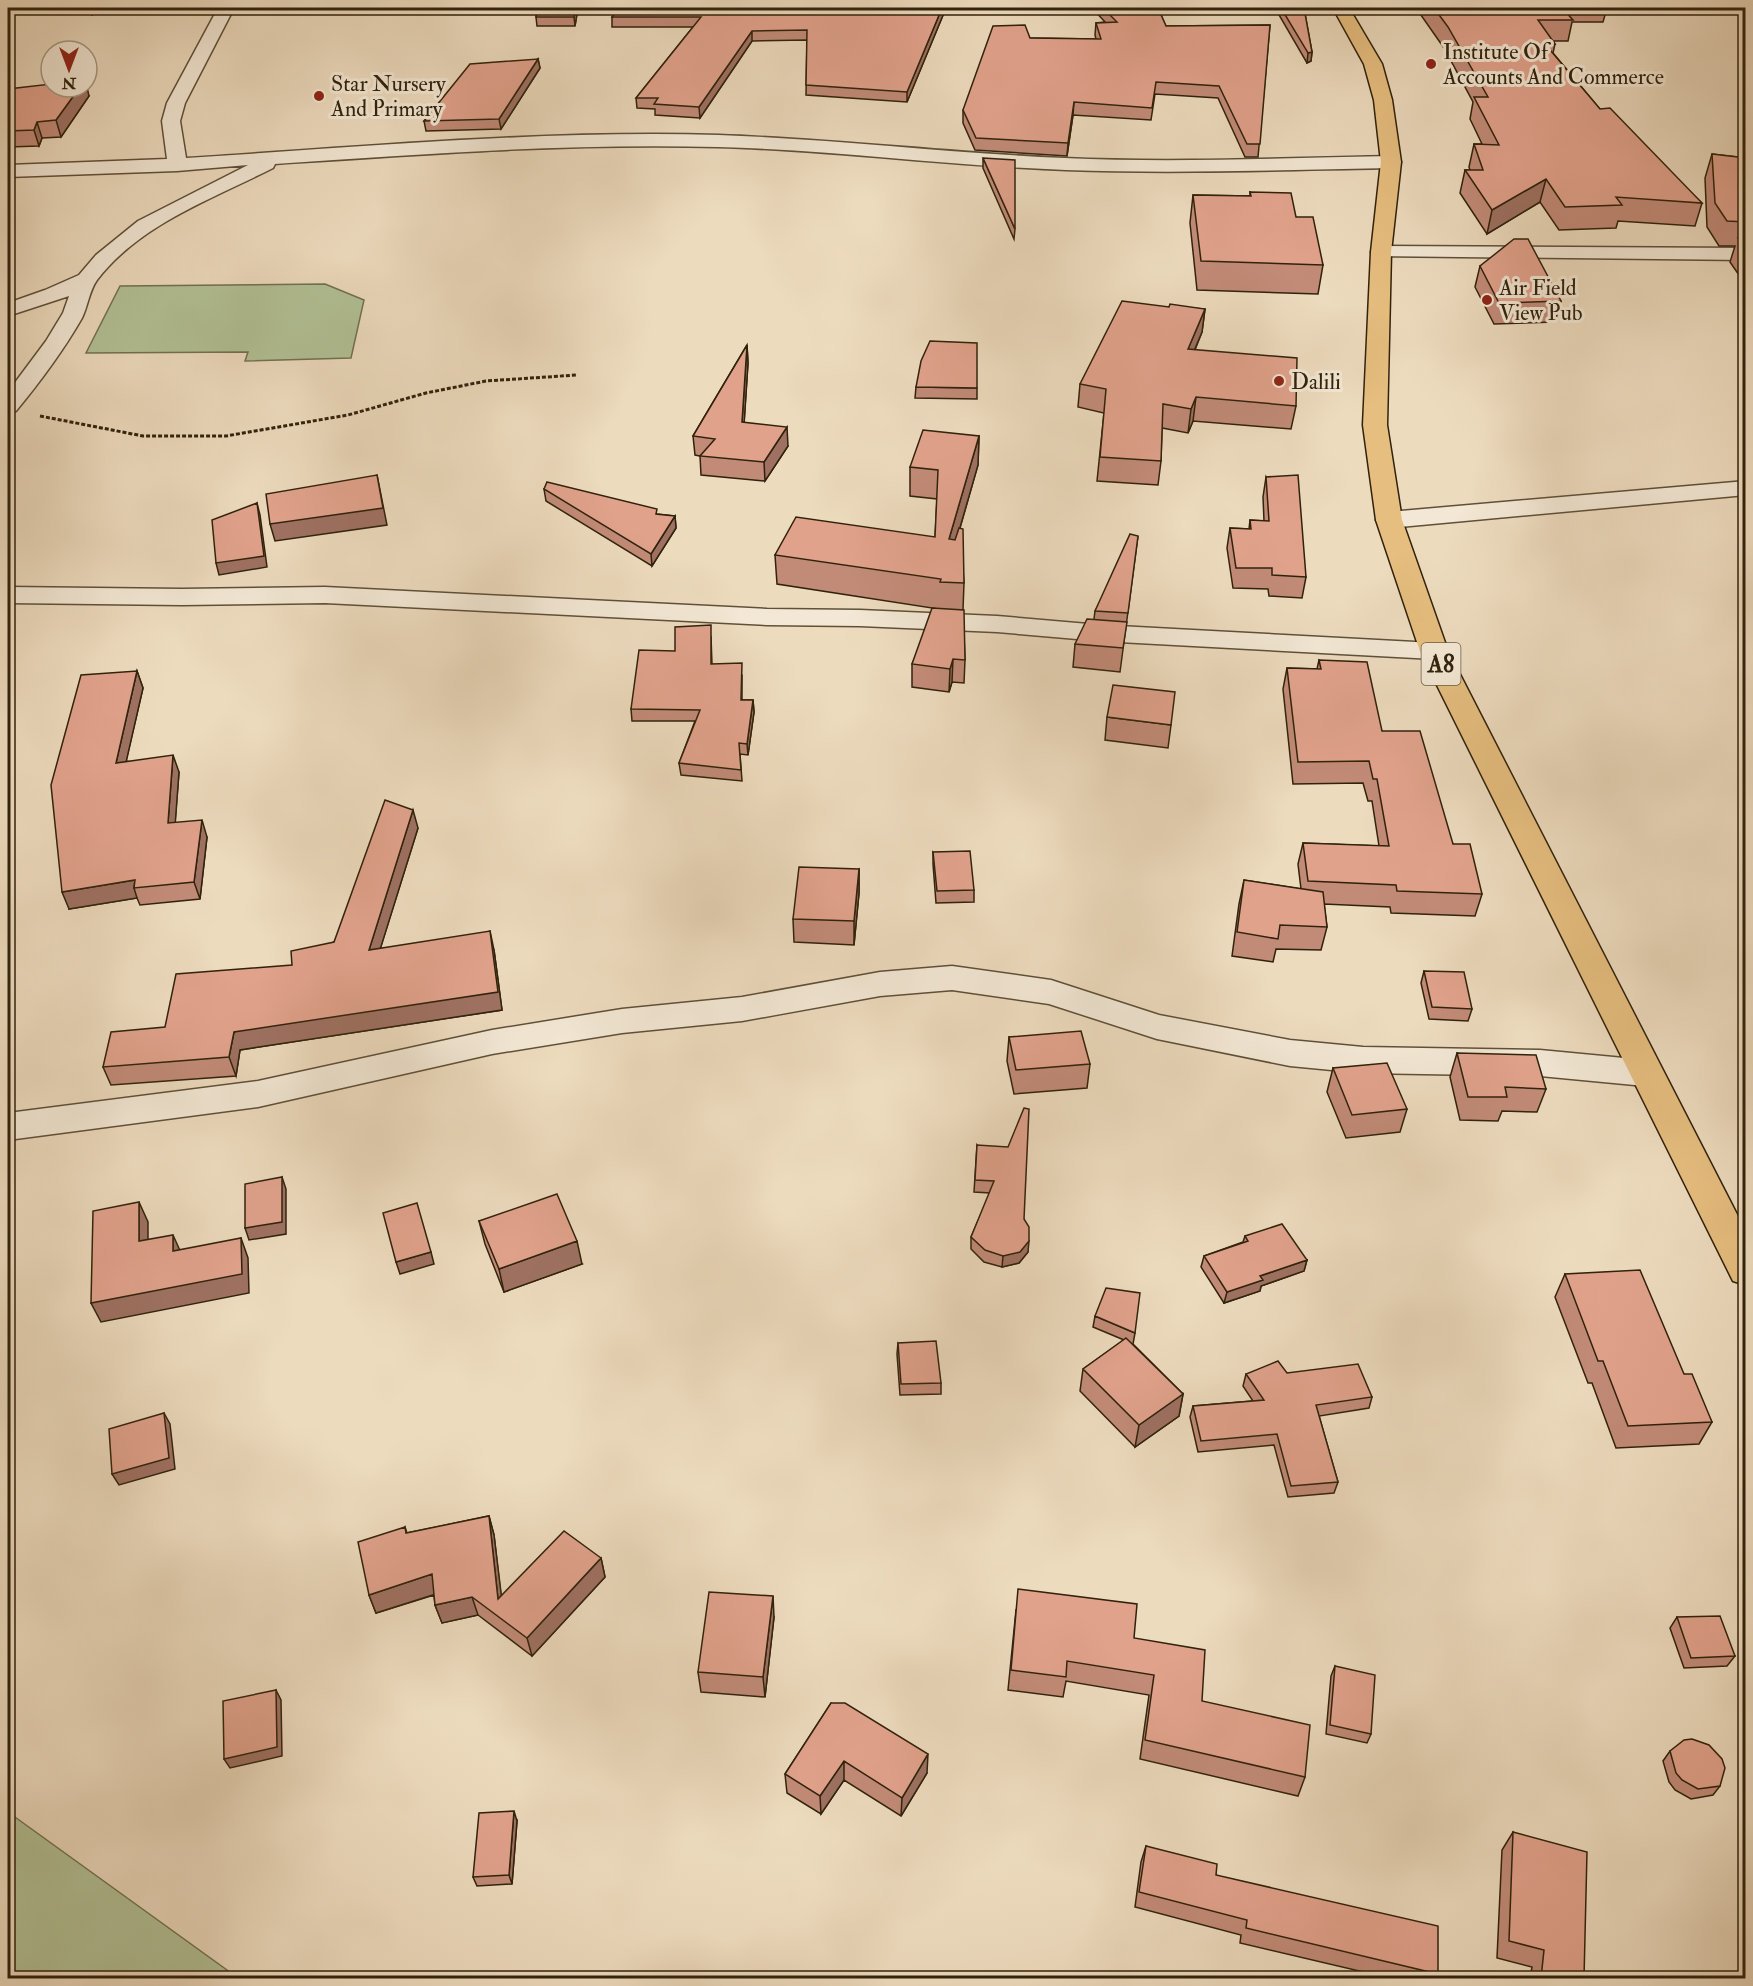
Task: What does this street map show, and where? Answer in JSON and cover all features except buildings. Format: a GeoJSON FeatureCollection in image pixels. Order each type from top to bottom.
{"type":"FeatureCollection","features":[{"type":"Feature","properties":{"kind":"main road","name":"A8"},"geometry":{"type":"LineString","coordinates":[[1341,8],[1372,64],[1383,100],[1391,162],[1381,252],[1375,425],[1389,520],[1434,651],[1746,1270]]}},
{"type":"Feature","properties":{"kind":"street"},"geometry":{"type":"LineString","coordinates":[[8,8],[13,8]]}},
{"type":"Feature","properties":{"kind":"street"},"geometry":{"type":"LineString","coordinates":[[177,165],[171,121],[176,103],[226,8]]}},
{"type":"Feature","properties":{"kind":"street"},"geometry":{"type":"LineString","coordinates":[[8,171],[113,169],[494,146],[675,140],[1063,164],[1174,166],[1391,162]]}},
{"type":"Feature","properties":{"kind":"street"},"geometry":{"type":"LineString","coordinates":[[8,310],[53,295],[86,280],[122,242],[161,216],[278,158]]}},
{"type":"Feature","properties":{"kind":"street"},"geometry":{"type":"LineString","coordinates":[[1381,252],[1746,254]]}},
{"type":"Feature","properties":{"kind":"street"},"geometry":{"type":"LineString","coordinates":[[8,406],[73,315],[86,280]]}},
{"type":"Feature","properties":{"kind":"street"},"geometry":{"type":"LineString","coordinates":[[1389,520],[1746,488]]}},
{"type":"Feature","properties":{"kind":"street"},"geometry":{"type":"LineString","coordinates":[[8,595],[182,597],[325,595],[767,617],[860,618],[997,624],[1100,633],[1434,651]]}},
{"type":"Feature","properties":{"kind":"street"},"geometry":{"type":"LineString","coordinates":[[8,1127],[258,1094],[492,1042],[622,1021],[742,1009],[880,984],[952,978],[1051,992],[1157,1027],[1290,1053],[1363,1060],[1540,1063],[1645,1073]]}},
{"type":"Feature","properties":{"kind":"path"},"geometry":{"type":"LineString","coordinates":[[29,414],[142,436],[226,436],[348,415],[426,393],[486,381],[577,375]]}},
{"type":"Feature","properties":{"kind":"green space"},"geometry":{"type":"Polygon","coordinates":[[[325,284],[364,300],[351,358],[245,361],[248,352],[86,353],[120,286],[325,284]]]}},
{"type":"Feature","properties":{"kind":"green space"},"geometry":{"type":"Polygon","coordinates":[[[8,1812],[238,1978],[8,1978],[8,1812]]]}},
{"type":"Feature","properties":{"kind":"place","name":"Institute Of Accounts And Commerce"},"geometry":{"type":"Point","coordinates":[1431,64]}},
{"type":"Feature","properties":{"kind":"place","name":"Star Nursery And Primary"},"geometry":{"type":"Point","coordinates":[319,96]}},
{"type":"Feature","properties":{"kind":"place","name":"Air Field View Pub"},"geometry":{"type":"Point","coordinates":[1487,300]}},
{"type":"Feature","properties":{"kind":"place","name":"Dalili"},"geometry":{"type":"Point","coordinates":[1279,381]}}]}
